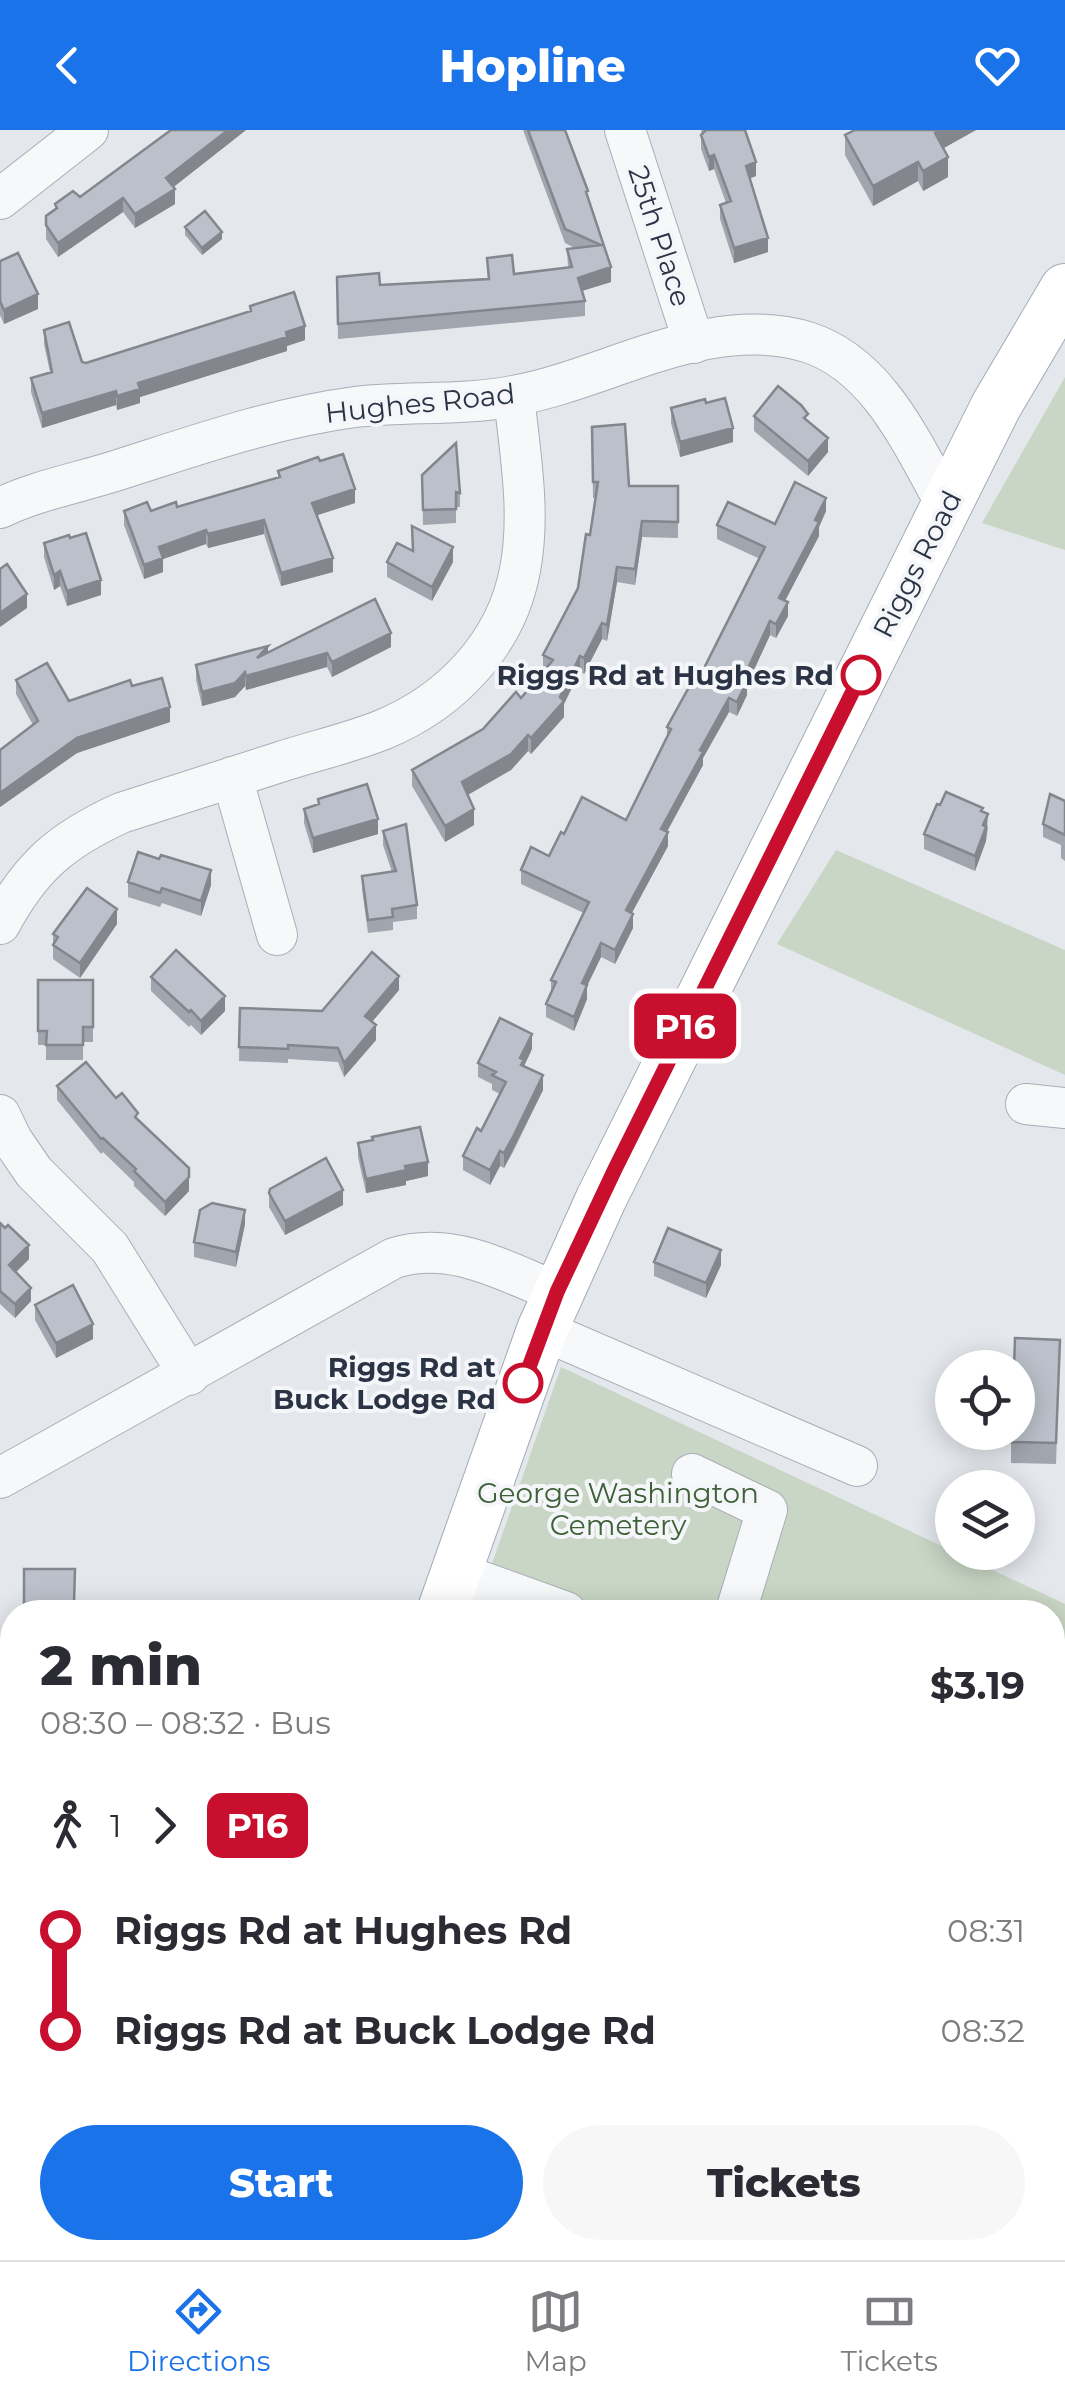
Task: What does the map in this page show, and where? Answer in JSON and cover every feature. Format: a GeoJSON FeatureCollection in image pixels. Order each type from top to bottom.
{"type":"FeatureCollection","features":[{"type":"Feature","properties":{"kind":"main road","name":"Riggs Road"},"geometry":{"type":"LineString","coordinates":[[449,1592],[550,1311],[674,1047],[946,504],[1029,346],[1065,289]]}},
{"type":"Feature","properties":{"kind":"street"},"geometry":{"type":"LineString","coordinates":[[0,199],[88,130]]}},
{"type":"Feature","properties":{"kind":"street","name":"25th Place"},"geometry":{"type":"LineString","coordinates":[[625,130],[694,344]]}},
{"type":"Feature","properties":{"kind":"street","name":"Hughes Road"},"geometry":{"type":"LineString","coordinates":[[1,504],[276,420],[358,407],[514,396],[738,335],[806,342],[833,353],[856,369],[880,396],[946,504]]}},
{"type":"Feature","properties":{"kind":"street"},"geometry":{"type":"LineString","coordinates":[[0,924],[36,867],[84,830],[121,813],[382,730],[454,687],[480,660],[509,606],[520,571],[525,496],[514,396]]}},
{"type":"Feature","properties":{"kind":"street"},"geometry":{"type":"LineString","coordinates":[[232,777],[277,935]]}},
{"type":"Feature","properties":{"kind":"street"},"geometry":{"type":"LineString","coordinates":[[0,1115],[34,1172],[110,1248],[189,1375]]}},
{"type":"Feature","properties":{"kind":"street"},"geometry":{"type":"LineString","coordinates":[[0,1478],[394,1258],[436,1250],[474,1259],[550,1311],[857,1466]]}},
{"type":"Feature","properties":{"kind":"street"},"geometry":{"type":"LineString","coordinates":[[692,1474],[767,1510],[741,1600]]}},
{"type":"Feature","properties":{"kind":"street"},"geometry":{"type":"LineString","coordinates":[[449,1592],[496,1600]]}},
{"type":"Feature","properties":{"kind":"green space"},"geometry":{"type":"Polygon","coordinates":[[[1065,377],[1065,550],[982,523],[1065,377]]]}},
{"type":"Feature","properties":{"kind":"green space"},"geometry":{"type":"Polygon","coordinates":[[[836,850],[1065,950],[1065,1075],[777,944],[836,850]]]}},
{"type":"Feature","properties":{"kind":"green space","name":"George Washington Cemetery"},"geometry":{"type":"Polygon","coordinates":[[[561,1367],[935,1543],[935,1570],[993,1570],[1056,1600],[479,1600],[561,1367]]]}},
{"type":"Feature","properties":{"kind":"building"},"geometry":{"type":"Polygon","coordinates":[[[171,130],[228,130],[166,178],[175,189],[135,214],[123,198],[58,243],[46,225],[46,216],[57,208],[55,204],[73,191],[80,197],[171,130]]]}},
{"type":"Feature","properties":{"kind":"building"},"geometry":{"type":"Polygon","coordinates":[[[528,130],[565,130],[588,191],[611,267],[578,278],[585,301],[338,324],[337,277],[379,273],[380,285],[489,279],[487,258],[512,255],[514,274],[572,267],[567,249],[601,245],[565,229],[528,130]]]}},
{"type":"Feature","properties":{"kind":"building"},"geometry":{"type":"Polygon","coordinates":[[[706,130],[745,130],[756,162],[746,166],[768,238],[734,248],[720,205],[731,201],[714,155],[709,157],[701,135],[706,130]]]}},
{"type":"Feature","properties":{"kind":"building"},"geometry":{"type":"Polygon","coordinates":[[[855,130],[940,130],[935,133],[948,157],[923,171],[918,162],[873,186],[845,135],[855,130]]]}},
{"type":"Feature","properties":{"kind":"building"},"geometry":{"type":"Polygon","coordinates":[[[205,211],[222,232],[202,248],[185,227],[205,211]]]}},
{"type":"Feature","properties":{"kind":"building"},"geometry":{"type":"Polygon","coordinates":[[[18,253],[38,294],[4,310],[0,301],[0,261],[18,253]]]}},
{"type":"Feature","properties":{"kind":"building"},"geometry":{"type":"Polygon","coordinates":[[[294,292],[305,326],[286,332],[287,337],[138,383],[140,389],[117,396],[116,391],[42,413],[31,378],[52,372],[44,330],[69,322],[82,362],[86,363],[251,311],[250,306],[294,292]]]}},
{"type":"Feature","properties":{"kind":"building"},"geometry":{"type":"Polygon","coordinates":[[[778,386],[801,405],[808,414],[804,418],[828,438],[808,461],[754,416],[778,386]]]}},
{"type":"Feature","properties":{"kind":"building"},"geometry":{"type":"Polygon","coordinates":[[[725,398],[733,428],[680,442],[671,408],[725,398]]]}},
{"type":"Feature","properties":{"kind":"building"},"geometry":{"type":"Polygon","coordinates":[[[625,424],[629,486],[678,486],[678,522],[642,521],[635,569],[617,567],[607,625],[602,623],[584,658],[580,656],[560,697],[564,701],[511,754],[462,782],[474,809],[445,826],[412,770],[483,729],[516,692],[521,698],[553,660],[543,655],[578,588],[586,534],[590,535],[598,482],[593,482],[592,427],[625,424]]]}},
{"type":"Feature","properties":{"kind":"building"},"geometry":{"type":"Polygon","coordinates":[[[456,443],[460,493],[456,492],[456,509],[423,510],[422,475],[456,443]]]}},
{"type":"Feature","properties":{"kind":"building"},"geometry":{"type":"Polygon","coordinates":[[[343,454],[355,489],[312,503],[333,558],[281,573],[264,520],[208,534],[206,530],[159,547],[163,558],[144,565],[124,511],[147,502],[151,511],[176,502],[177,507],[280,477],[278,471],[318,457],[320,461],[343,454]]]}},
{"type":"Feature","properties":{"kind":"building"},"geometry":{"type":"Polygon","coordinates":[[[795,482],[826,498],[815,520],[819,522],[779,598],[788,602],[776,624],[770,621],[743,679],[747,681],[737,702],[729,698],[700,750],[703,752],[661,829],[668,832],[626,910],[633,914],[615,950],[601,943],[582,983],[587,985],[574,1017],[546,1004],[556,982],[551,980],[589,902],[521,870],[531,847],[549,856],[582,797],[626,820],[671,729],[667,727],[693,680],[697,682],[765,547],[717,525],[728,502],[775,524],[795,482]]]}},
{"type":"Feature","properties":{"kind":"building"},"geometry":{"type":"Polygon","coordinates":[[[412,526],[453,547],[432,587],[387,562],[397,543],[413,551],[412,526]]]}},
{"type":"Feature","properties":{"kind":"building"},"geometry":{"type":"Polygon","coordinates":[[[86,533],[101,580],[67,591],[60,571],[54,575],[44,543],[86,533]]]}},
{"type":"Feature","properties":{"kind":"building"},"geometry":{"type":"Polygon","coordinates":[[[7,564],[27,594],[0,613],[0,569],[7,564]]]}},
{"type":"Feature","properties":{"kind":"building"},"geometry":{"type":"Polygon","coordinates":[[[375,599],[391,633],[332,662],[327,653],[246,676],[245,672],[235,683],[202,692],[196,665],[268,646],[257,658],[375,599]]]}},
{"type":"Feature","properties":{"kind":"building"},"geometry":{"type":"Polygon","coordinates":[[[47,663],[69,701],[130,680],[132,686],[162,678],[170,707],[77,738],[0,793],[0,750],[38,721],[16,680],[47,663]]]}},
{"type":"Feature","properties":{"kind":"building"},"geometry":{"type":"Polygon","coordinates":[[[367,784],[378,819],[313,838],[304,809],[319,804],[318,799],[367,784]]]}},
{"type":"Feature","properties":{"kind":"building"},"geometry":{"type":"Polygon","coordinates":[[[946,792],[988,814],[975,856],[924,834],[946,792]]]}},
{"type":"Feature","properties":{"kind":"building"},"geometry":{"type":"Polygon","coordinates":[[[1050,794],[1065,801],[1065,835],[1043,824],[1050,794]]]}},
{"type":"Feature","properties":{"kind":"building"},"geometry":{"type":"Polygon","coordinates":[[[406,824],[417,905],[392,909],[393,917],[368,920],[362,876],[396,871],[383,831],[406,824]]]}},
{"type":"Feature","properties":{"kind":"building"},"geometry":{"type":"Polygon","coordinates":[[[138,852],[211,870],[201,901],[128,882],[138,852]]]}},
{"type":"Feature","properties":{"kind":"building"},"geometry":{"type":"Polygon","coordinates":[[[87,888],[117,909],[80,963],[53,945],[58,937],[53,934],[87,888]]]}},
{"type":"Feature","properties":{"kind":"building"},"geometry":{"type":"Polygon","coordinates":[[[176,950],[225,996],[201,1021],[151,977],[176,950]]]}},
{"type":"Feature","properties":{"kind":"building"},"geometry":{"type":"Polygon","coordinates":[[[372,952],[399,976],[365,1016],[376,1025],[344,1063],[338,1048],[239,1047],[240,1008],[322,1011],[372,952]]]}},
{"type":"Feature","properties":{"kind":"building"},"geometry":{"type":"Polygon","coordinates":[[[38,980],[93,980],[93,1027],[83,1027],[83,1045],[46,1045],[47,1031],[38,1031],[38,980]]]}},
{"type":"Feature","properties":{"kind":"building"},"geometry":{"type":"Polygon","coordinates":[[[500,1018],[532,1034],[520,1058],[524,1060],[521,1065],[543,1075],[513,1137],[490,1170],[463,1156],[477,1128],[481,1131],[506,1082],[478,1063],[500,1018]]]}},
{"type":"Feature","properties":{"kind":"building"},"geometry":{"type":"Polygon","coordinates":[[[86,1062],[116,1098],[122,1093],[138,1113],[135,1117],[189,1168],[189,1177],[165,1202],[136,1169],[101,1139],[57,1086],[86,1062]]]}},
{"type":"Feature","properties":{"kind":"building"},"geometry":{"type":"Polygon","coordinates":[[[420,1127],[428,1162],[366,1179],[358,1143],[420,1127]]]}},
{"type":"Feature","properties":{"kind":"building"},"geometry":{"type":"Polygon","coordinates":[[[326,1158],[343,1190],[285,1221],[270,1189],[326,1158]]]}},
{"type":"Feature","properties":{"kind":"building"},"geometry":{"type":"Polygon","coordinates":[[[212,1203],[245,1210],[236,1252],[194,1242],[200,1210],[212,1203]]]}},
{"type":"Feature","properties":{"kind":"building"},"geometry":{"type":"Polygon","coordinates":[[[0,1223],[5,1228],[8,1225],[29,1245],[9,1265],[31,1288],[15,1304],[0,1291],[0,1223]]]}},
{"type":"Feature","properties":{"kind":"building"},"geometry":{"type":"Polygon","coordinates":[[[668,1228],[721,1250],[706,1283],[654,1262],[668,1228]]]}},
{"type":"Feature","properties":{"kind":"building"},"geometry":{"type":"Polygon","coordinates":[[[73,1285],[93,1324],[56,1343],[35,1305],[73,1285]]]}},
{"type":"Feature","properties":{"kind":"building"},"geometry":{"type":"Polygon","coordinates":[[[1015,1338],[1060,1340],[1056,1443],[1035,1443],[1035,1350],[1015,1350],[1015,1338]]]}},
{"type":"Feature","properties":{"kind":"building"},"geometry":{"type":"Polygon","coordinates":[[[24,1569],[75,1569],[74,1600],[24,1600],[24,1569]]]}},
{"type":"Feature","properties":{"kind":"bus line","name":"P16"},"geometry":{"type":"LineString","coordinates":[[523,1383],[557,1292],[615,1169],[861,675]]}},
{"type":"Feature","properties":{"kind":"place","name":"Riggs Rd at Hughes Rd"},"geometry":{"type":"Point","coordinates":[861,675]}},
{"type":"Feature","properties":{"kind":"place","name":"Riggs Rd at Buck Lodge Rd"},"geometry":{"type":"Point","coordinates":[523,1383]}}]}
